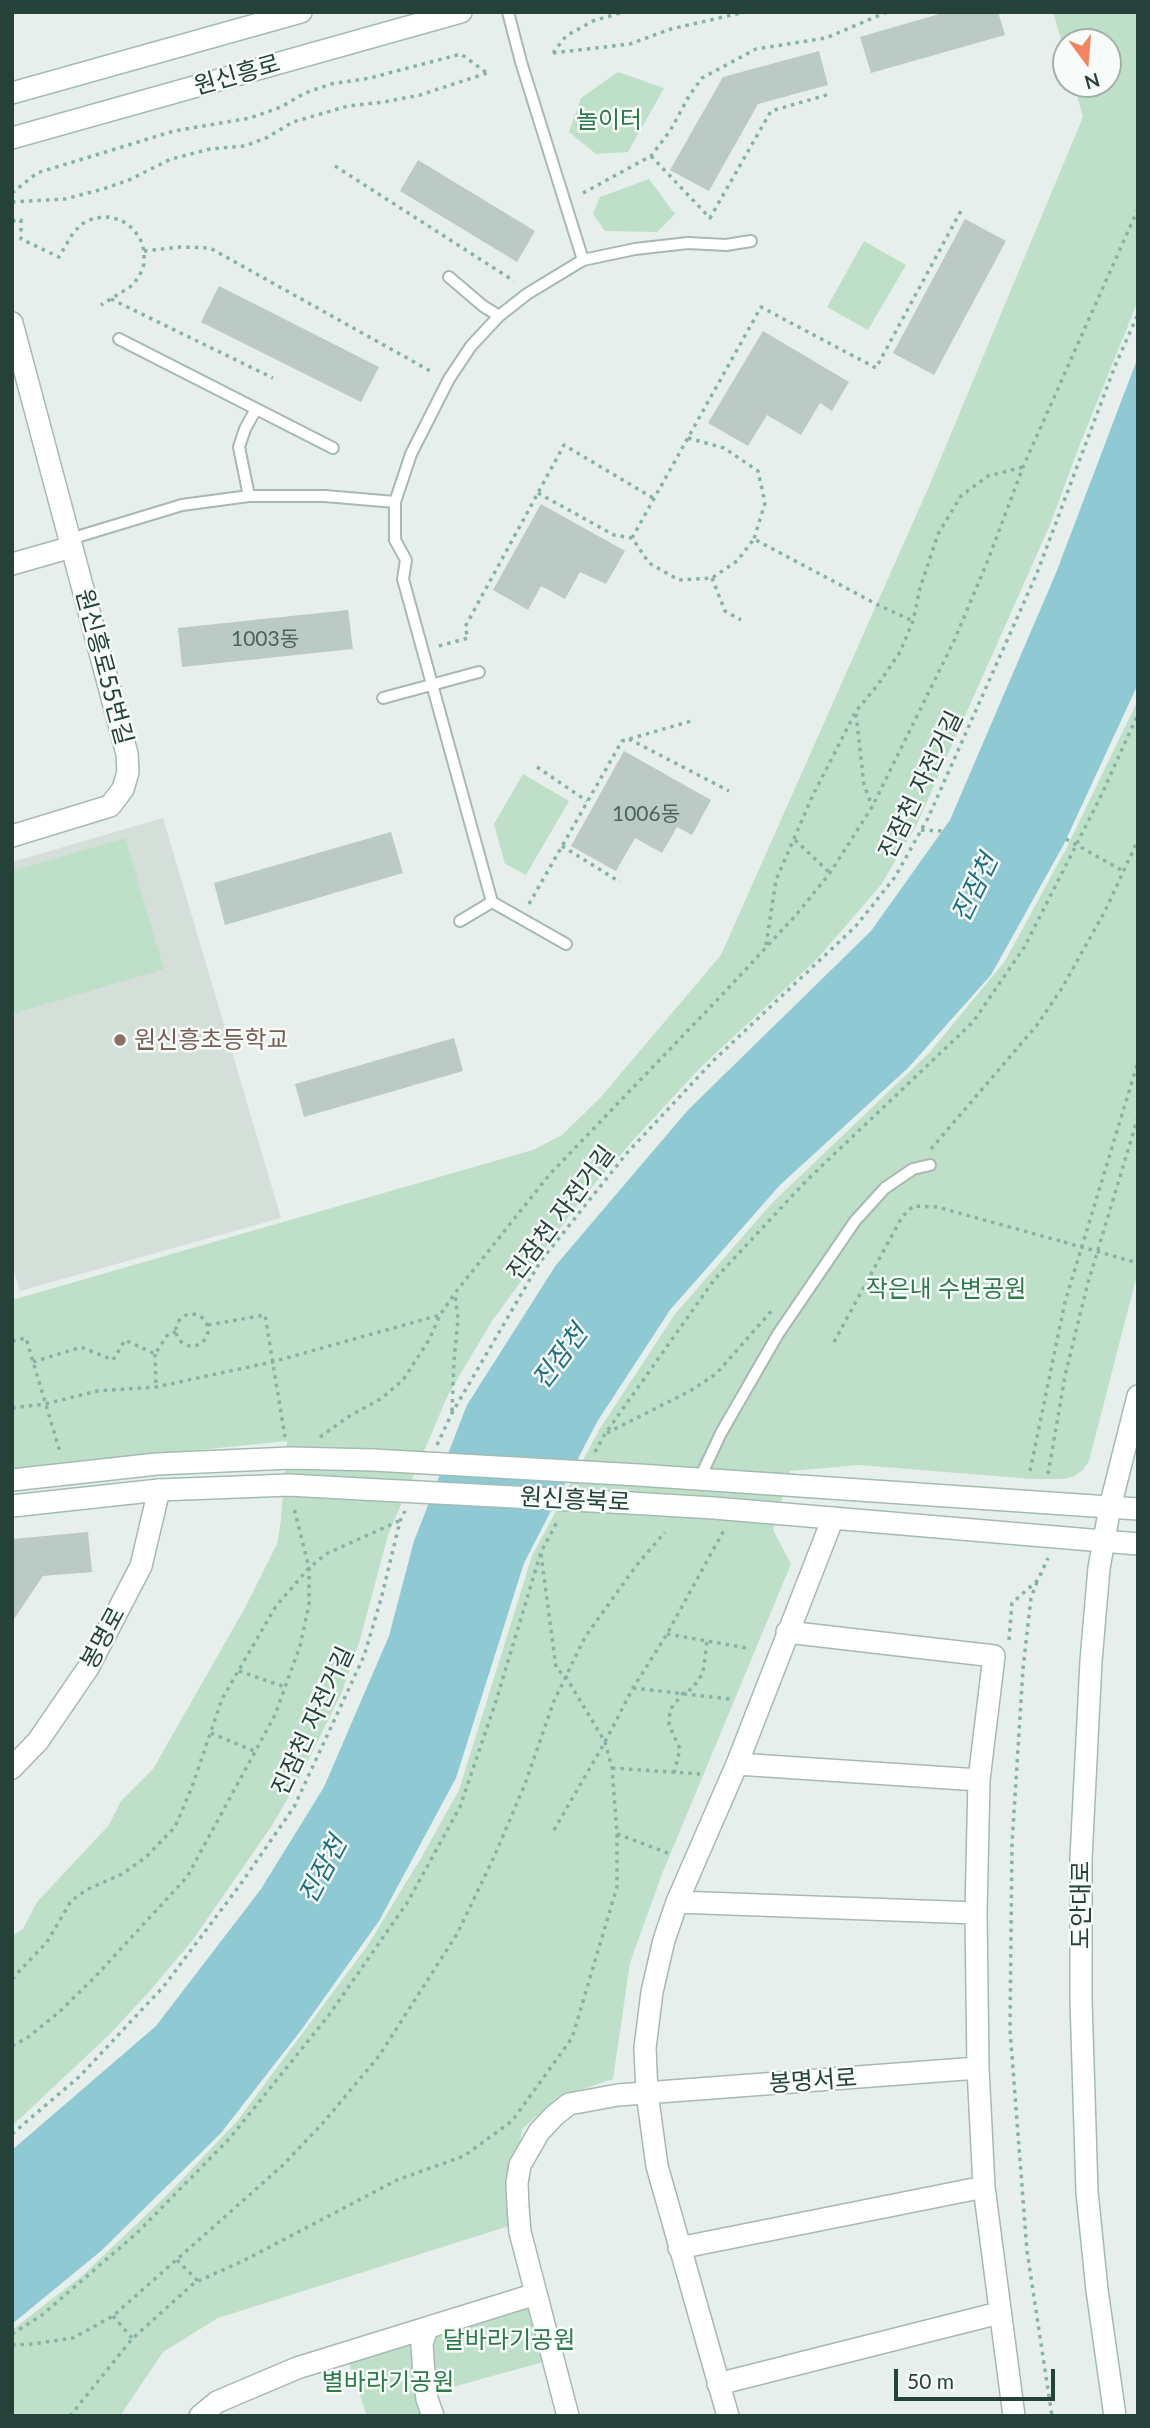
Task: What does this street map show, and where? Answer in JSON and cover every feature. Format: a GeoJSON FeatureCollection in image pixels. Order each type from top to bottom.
{"type":"FeatureCollection","features":[{"type":"Feature","properties":{"kind":"street","name":"원신흥로"},"geometry":{"type":"LineString","coordinates":[[12,93],[301,12]]}},
{"type":"Feature","properties":{"kind":"street","name":"원신흥로"},"geometry":{"type":"LineString","coordinates":[[12,138],[461,12]]}},
{"type":"Feature","properties":{"kind":"street","name":"원신흥로55번길"},"geometry":{"type":"LineString","coordinates":[[12,323],[127,754],[128,772],[123,789],[110,806],[12,836]]}},
{"type":"Feature","properties":{"kind":"street"},"geometry":{"type":"LineString","coordinates":[[12,564],[71,543]]}},
{"type":"Feature","properties":{"kind":"street","name":"도안대로"},"geometry":{"type":"LineString","coordinates":[[1115,2416],[1097,2290],[1087,2192],[1081,2000],[1081,1845],[1091,1661],[1100,1568],[1110,1507],[1138,1396]]}},
{"type":"Feature","properties":{"kind":"street","name":"원신흥북로"},"geometry":{"type":"LineString","coordinates":[[12,1480],[157,1464],[290,1458],[639,1475],[1138,1509]]}},
{"type":"Feature","properties":{"kind":"street","name":"원신흥북로"},"geometry":{"type":"LineString","coordinates":[[12,1506],[159,1490],[289,1485],[630,1503],[1138,1544]]}},
{"type":"Feature","properties":{"kind":"street","name":"봉명로"},"geometry":{"type":"LineString","coordinates":[[12,1768],[38,1741],[88,1668],[141,1566],[159,1490]]}},
{"type":"Feature","properties":{"kind":"street"},"geometry":{"type":"LineString","coordinates":[[728,2416],[657,2166],[647,2093],[645,2048],[652,1992],[664,1940],[677,1902],[737,1763],[833,1518]]}},
{"type":"Feature","properties":{"kind":"street"},"geometry":{"type":"LineString","coordinates":[[787,1632],[1001,1649],[979,1780],[976,1913],[978,2068],[984,2187],[1014,2416]]}},
{"type":"Feature","properties":{"kind":"street"},"geometry":{"type":"LineString","coordinates":[[737,1763],[979,1780]]}},
{"type":"Feature","properties":{"kind":"street"},"geometry":{"type":"LineString","coordinates":[[677,1902],[976,1913]]}},
{"type":"Feature","properties":{"kind":"street","name":"봉명서로"},"geometry":{"type":"LineString","coordinates":[[568,2416],[520,2232],[518,2207],[517,2183],[520,2165],[539,2132],[554,2116],[569,2104],[589,2099],[978,2068]]}},
{"type":"Feature","properties":{"kind":"street"},"geometry":{"type":"LineString","coordinates":[[679,2248],[984,2187]]}},
{"type":"Feature","properties":{"kind":"street"},"geometry":{"type":"LineString","coordinates":[[200,2416],[218,2402],[297,2368],[537,2294]]}},
{"type":"Feature","properties":{"kind":"street"},"geometry":{"type":"LineString","coordinates":[[718,2384],[999,2313]]}},
{"type":"Feature","properties":{"kind":"street"},"geometry":{"type":"LineString","coordinates":[[427,2328],[422,2344],[424,2375],[427,2399],[433,2416]]}},
{"type":"Feature","properties":{"kind":"lane"},"geometry":{"type":"LineString","coordinates":[[508,12],[583,260]]}},
{"type":"Feature","properties":{"kind":"lane"},"geometry":{"type":"LineString","coordinates":[[566,944],[492,902],[403,579],[406,561],[395,540],[395,502],[411,454],[449,379],[471,346],[499,316],[552,278],[583,260],[635,249],[688,243],[726,245],[751,241]]}},
{"type":"Feature","properties":{"kind":"lane"},"geometry":{"type":"LineString","coordinates":[[449,277],[499,316]]}},
{"type":"Feature","properties":{"kind":"lane"},"geometry":{"type":"LineString","coordinates":[[119,339],[333,448]]}},
{"type":"Feature","properties":{"kind":"lane"},"geometry":{"type":"LineString","coordinates":[[249,496],[239,447],[244,429],[256,409]]}},
{"type":"Feature","properties":{"kind":"lane"},"geometry":{"type":"LineString","coordinates":[[71,543],[182,505],[249,496],[326,496],[395,502]]}},
{"type":"Feature","properties":{"kind":"lane"},"geometry":{"type":"LineString","coordinates":[[383,698],[478,671]]}},
{"type":"Feature","properties":{"kind":"lane"},"geometry":{"type":"LineString","coordinates":[[460,921],[492,902]]}},
{"type":"Feature","properties":{"kind":"lane"},"geometry":{"type":"LineString","coordinates":[[699,1480],[721,1433],[778,1334],[855,1221],[885,1188],[914,1169],[930,1166]]}},
{"type":"Feature","properties":{"kind":"path"},"geometry":{"type":"LineString","coordinates":[[623,12],[593,21],[566,36],[553,53],[630,44],[671,29],[745,12]]}},
{"type":"Feature","properties":{"kind":"path"},"geometry":{"type":"LineString","coordinates":[[583,193],[651,156],[670,131],[702,78],[756,49],[826,38],[887,12]]}},
{"type":"Feature","properties":{"kind":"path"},"geometry":{"type":"LineString","coordinates":[[12,193],[37,173],[174,131],[250,118],[331,84],[370,78],[461,54],[487,73],[419,95],[348,106],[293,122],[266,138],[244,146],[210,149],[171,159],[129,180],[103,189],[65,198],[12,202]]}},
{"type":"Feature","properties":{"kind":"path"},"geometry":{"type":"LineString","coordinates":[[651,156],[710,218],[771,111],[830,94]]}},
{"type":"Feature","properties":{"kind":"path"},"geometry":{"type":"LineString","coordinates":[[335,166],[514,281]]}},
{"type":"Feature","properties":{"kind":"path"},"geometry":{"type":"LineString","coordinates":[[632,538],[761,307],[876,368],[962,207]]}},
{"type":"Feature","properties":{"kind":"path"},"geometry":{"type":"LineString","coordinates":[[318,1438],[382,1398],[403,1380],[455,1293],[550,1174],[796,915],[830,873],[872,807],[954,640],[1023,467],[1138,209]]}},
{"type":"Feature","properties":{"kind":"path"},"geometry":{"type":"LineString","coordinates":[[12,221],[21,220],[21,239],[59,257],[73,233],[94,218],[121,220],[132,228],[140,238],[144,251],[144,264],[139,277],[130,287],[101,305]]}},
{"type":"Feature","properties":{"kind":"path"},"geometry":{"type":"LineString","coordinates":[[144,251],[180,247],[210,248],[432,372]]}},
{"type":"Feature","properties":{"kind":"path"},"geometry":{"type":"LineString","coordinates":[[111,299],[274,377]]}},
{"type":"Feature","properties":{"kind":"path","name":"진잠천 자전거길"},"geometry":{"type":"LineString","coordinates":[[435,1449],[452,1413],[540,1262],[619,1164],[715,1059],[856,926],[895,877],[972,724],[1037,572],[1115,366],[1138,314]]}},
{"type":"Feature","properties":{"kind":"path"},"geometry":{"type":"LineString","coordinates":[[538,493],[614,535],[632,538],[649,562],[679,580],[712,578],[737,561],[754,539],[765,503],[758,471],[724,448],[687,438]]}},
{"type":"Feature","properties":{"kind":"path"},"geometry":{"type":"LineString","coordinates":[[439,646],[468,638],[465,627],[564,445],[653,499]]}},
{"type":"Feature","properties":{"kind":"path"},"geometry":{"type":"LineString","coordinates":[[766,947],[776,880],[812,797],[856,711],[877,687],[900,652],[913,621],[920,588],[938,534],[961,496],[988,476],[1023,467]]}},
{"type":"Feature","properties":{"kind":"path"},"geometry":{"type":"LineString","coordinates":[[754,539],[913,621]]}},
{"type":"Feature","properties":{"kind":"path"},"geometry":{"type":"LineString","coordinates":[[712,578],[725,611],[741,620]]}},
{"type":"Feature","properties":{"kind":"path"},"geometry":{"type":"LineString","coordinates":[[856,711],[864,785],[872,807]]}},
{"type":"Feature","properties":{"kind":"path"},"geometry":{"type":"LineString","coordinates":[[592,1458],[605,1434],[713,1279],[806,1181],[973,1023],[1025,946],[1138,714]]}},
{"type":"Feature","properties":{"kind":"path"},"geometry":{"type":"LineString","coordinates":[[528,906],[622,741],[695,720]]}},
{"type":"Feature","properties":{"kind":"path"},"geometry":{"type":"LineString","coordinates":[[629,739],[729,791]]}},
{"type":"Feature","properties":{"kind":"path"},"geometry":{"type":"LineString","coordinates":[[537,767],[587,801]]}},
{"type":"Feature","properties":{"kind":"path"},"geometry":{"type":"LineString","coordinates":[[921,830],[942,831]]}},
{"type":"Feature","properties":{"kind":"path"},"geometry":{"type":"LineString","coordinates":[[1066,839],[1123,871]]}},
{"type":"Feature","properties":{"kind":"path"},"geometry":{"type":"LineString","coordinates":[[795,840],[830,873]]}},
{"type":"Feature","properties":{"kind":"path"},"geometry":{"type":"LineString","coordinates":[[914,1169],[1037,1025],[1105,911],[1138,840]]}},
{"type":"Feature","properties":{"kind":"path"},"geometry":{"type":"LineString","coordinates":[[562,846],[620,882]]}},
{"type":"Feature","properties":{"kind":"path"},"geometry":{"type":"LineString","coordinates":[[1030,1471],[1065,1302],[1138,1062]]}},
{"type":"Feature","properties":{"kind":"path"},"geometry":{"type":"LineString","coordinates":[[1048,1474],[1065,1376],[1087,1286],[1138,1117]]}},
{"type":"Feature","properties":{"kind":"path"},"geometry":{"type":"LineString","coordinates":[[834,1342],[902,1217],[913,1206],[937,1207],[1138,1263]]}},
{"type":"Feature","properties":{"kind":"path"},"geometry":{"type":"LineString","coordinates":[[452,1413],[458,1319],[455,1293]]}},
{"type":"Feature","properties":{"kind":"path"},"geometry":{"type":"LineString","coordinates":[[605,1434],[690,1391],[716,1374],[777,1304]]}},
{"type":"Feature","properties":{"kind":"path"},"geometry":{"type":"LineString","coordinates":[[192,1313],[201,1315],[208,1325],[209,1332],[205,1340],[197,1346],[187,1345],[180,1340],[176,1332],[178,1322],[192,1313]]}},
{"type":"Feature","properties":{"kind":"path"},"geometry":{"type":"LineString","coordinates":[[208,1325],[265,1315],[285,1437]]}},
{"type":"Feature","properties":{"kind":"path"},"geometry":{"type":"LineString","coordinates":[[12,1408],[45,1404],[97,1391],[156,1387],[272,1362],[440,1315]]}},
{"type":"Feature","properties":{"kind":"path"},"geometry":{"type":"LineString","coordinates":[[156,1387],[155,1354],[169,1334],[176,1332]]}},
{"type":"Feature","properties":{"kind":"path"},"geometry":{"type":"LineString","coordinates":[[12,1342],[26,1338],[60,1452]]}},
{"type":"Feature","properties":{"kind":"path"},"geometry":{"type":"LineString","coordinates":[[33,1362],[81,1347],[113,1360],[125,1340],[155,1354]]}},
{"type":"Feature","properties":{"kind":"path"},"geometry":{"type":"LineString","coordinates":[[12,2046],[27,2038],[58,2013],[187,1877],[275,1715],[300,1646],[309,1604],[309,1569],[295,1508]]}},
{"type":"Feature","properties":{"kind":"path","name":"진잠천 자전거길"},"geometry":{"type":"LineString","coordinates":[[12,2134],[80,2076],[164,1986],[240,1885],[294,1807],[364,1656],[400,1521],[406,1509]]}},
{"type":"Feature","properties":{"kind":"path"},"geometry":{"type":"LineString","coordinates":[[12,2334],[42,2315],[137,2233],[230,2138],[328,2015],[407,1903],[460,1807],[496,1701],[541,1552],[560,1517]]}},
{"type":"Feature","properties":{"kind":"path"},"geometry":{"type":"LineString","coordinates":[[12,1979],[47,1942],[71,1900],[122,1874],[146,1857],[175,1827],[192,1787],[222,1699],[276,1606],[326,1554],[400,1521]]}},
{"type":"Feature","properties":{"kind":"path"},"geometry":{"type":"LineString","coordinates":[[555,1830],[727,1524]]}},
{"type":"Feature","properties":{"kind":"path"},"geometry":{"type":"LineString","coordinates":[[12,2345],[73,2338],[113,2316],[282,2166],[379,2056],[424,1989],[463,1923],[510,1821],[554,1702],[585,1637],[664,1532]]}},
{"type":"Feature","properties":{"kind":"path"},"geometry":{"type":"LineString","coordinates":[[70,2416],[132,2339],[198,2281],[243,2261],[397,2180],[464,2156],[512,2121],[572,2038],[617,1886],[617,1834],[612,1768],[605,1742],[566,1677],[556,1668],[541,1552]]}},
{"type":"Feature","properties":{"kind":"path"},"geometry":{"type":"LineString","coordinates":[[1048,1558],[1031,1598],[1023,1669],[1012,1844],[1010,2030],[1027,2251],[1052,2416]]}},
{"type":"Feature","properties":{"kind":"path"},"geometry":{"type":"LineString","coordinates":[[1001,1649],[1012,1603],[1038,1580]]}},
{"type":"Feature","properties":{"kind":"path"},"geometry":{"type":"LineString","coordinates":[[667,1634],[747,1648]]}},
{"type":"Feature","properties":{"kind":"path"},"geometry":{"type":"LineString","coordinates":[[674,1773],[680,1749],[669,1726],[670,1710],[683,1693],[692,1689],[703,1673],[707,1641]]}},
{"type":"Feature","properties":{"kind":"path"},"geometry":{"type":"LineString","coordinates":[[239,1671],[285,1687]]}},
{"type":"Feature","properties":{"kind":"path"},"geometry":{"type":"LineString","coordinates":[[633,1688],[730,1699]]}},
{"type":"Feature","properties":{"kind":"path"},"geometry":{"type":"LineString","coordinates":[[210,1733],[254,1751]]}},
{"type":"Feature","properties":{"kind":"path"},"geometry":{"type":"LineString","coordinates":[[612,1768],[701,1774]]}},
{"type":"Feature","properties":{"kind":"path"},"geometry":{"type":"LineString","coordinates":[[617,1834],[668,1853]]}},
{"type":"Feature","properties":{"kind":"path"},"geometry":{"type":"LineString","coordinates":[[177,2260],[198,2281]]}},
{"type":"Feature","properties":{"kind":"path"},"geometry":{"type":"LineString","coordinates":[[113,2316],[132,2339]]}},
{"type":"Feature","properties":{"kind":"shaded area","name":"원신흥초등학교"},"geometry":{"type":"Polygon","coordinates":[[[163,818],[281,1218],[20,1291],[12,1263],[12,862],[163,818]]]}},
{"type":"Feature","properties":{"kind":"green space"},"geometry":{"type":"Polygon","coordinates":[[[1053,12],[1138,12],[1138,301],[1050,525],[917,824],[881,885],[817,959],[701,1067],[637,1136],[583,1197],[492,1321],[448,1395],[388,1535],[360,1640],[342,1692],[298,1781],[271,1827],[192,1941],[148,1993],[110,2034],[12,2126],[12,1936],[23,1929],[37,1902],[109,1825],[121,1801],[153,1769],[246,1606],[277,1544],[287,1441],[12,1469],[12,1300],[533,1150],[562,1135],[600,1098],[721,955],[930,484],[1083,117],[1078,98],[1122,98],[1122,28],[1058,28],[1053,12]]]}},
{"type":"Feature","properties":{"kind":"green space","name":"놀이터"},"geometry":{"type":"Polygon","coordinates":[[[618,72],[664,88],[628,152],[596,154],[569,132],[581,98],[618,72]]]}},
{"type":"Feature","properties":{"kind":"green space"},"geometry":{"type":"Polygon","coordinates":[[[649,179],[675,214],[657,232],[605,231],[593,214],[600,197],[649,179]]]}},
{"type":"Feature","properties":{"kind":"green space"},"geometry":{"type":"Polygon","coordinates":[[[864,241],[906,265],[868,330],[827,307],[864,241]]]}},
{"type":"Feature","properties":{"kind":"green space","name":"작은내 수변공원"},"geometry":{"type":"Polygon","coordinates":[[[1138,700],[1138,1271],[1089,1461],[1083,1470],[1064,1479],[1032,1479],[859,1465],[790,1471],[773,1530],[791,1564],[662,1874],[630,1963],[613,2079],[559,2097],[522,2129],[509,2226],[218,2318],[163,2352],[120,2416],[12,2416],[12,2330],[83,2275],[172,2190],[238,2120],[368,1945],[421,1858],[459,1790],[532,1556],[599,1430],[675,1314],[772,1203],[930,1052],[1005,961],[1067,847],[1138,700]]]}},
{"type":"Feature","properties":{"kind":"green space"},"geometry":{"type":"Polygon","coordinates":[[[523,774],[569,801],[526,875],[505,864],[494,824],[523,774]]]}},
{"type":"Feature","properties":{"kind":"green space"},"geometry":{"type":"Polygon","coordinates":[[[125,838],[164,969],[12,1014],[12,871],[125,838]]]}},
{"type":"Feature","properties":{"kind":"green space","name":"달바라기공원"},"geometry":{"type":"Polygon","coordinates":[[[533,2300],[547,2361],[431,2393],[433,2332],[533,2300]]]}},
{"type":"Feature","properties":{"kind":"green space","name":"별바라기공원"},"geometry":{"type":"Polygon","coordinates":[[[420,2335],[427,2416],[367,2416],[347,2357],[420,2335]]]}},
{"type":"Feature","properties":{"kind":"water","name":"진잠천"},"geometry":{"type":"Polygon","coordinates":[[[1138,357],[1138,684],[1064,844],[991,975],[908,1068],[780,1185],[670,1310],[597,1422],[524,1563],[456,1778],[379,1921],[302,2029],[221,2133],[101,2251],[12,2324],[12,2150],[156,2026],[261,1889],[324,1787],[389,1636],[414,1541],[467,1405],[556,1265],[688,1110],[871,931],[950,820],[1056,573],[1138,357]]]}},
{"type":"Feature","properties":{"kind":"building"},"geometry":{"type":"Polygon","coordinates":[[[946,12],[998,12],[1005,35],[871,73],[860,37],[946,12]]]}},
{"type":"Feature","properties":{"kind":"building"},"geometry":{"type":"Polygon","coordinates":[[[819,51],[828,85],[758,104],[709,191],[670,170],[723,77],[819,51]]]}},
{"type":"Feature","properties":{"kind":"building"},"geometry":{"type":"Polygon","coordinates":[[[418,160],[535,231],[517,262],[400,191],[418,160]]]}},
{"type":"Feature","properties":{"kind":"building"},"geometry":{"type":"Polygon","coordinates":[[[965,219],[1006,241],[934,375],[893,353],[965,219]]]}},
{"type":"Feature","properties":{"kind":"building"},"geometry":{"type":"Polygon","coordinates":[[[219,286],[379,367],[361,402],[201,322],[219,286]]]}},
{"type":"Feature","properties":{"kind":"building"},"geometry":{"type":"Polygon","coordinates":[[[763,331],[849,382],[832,411],[820,403],[801,435],[767,415],[748,446],[708,423],[763,331]]]}},
{"type":"Feature","properties":{"kind":"building"},"geometry":{"type":"Polygon","coordinates":[[[541,504],[625,551],[606,584],[580,572],[565,599],[541,586],[528,610],[493,590],[541,504]]]}},
{"type":"Feature","properties":{"kind":"building"},"geometry":{"type":"Polygon","coordinates":[[[348,610],[353,649],[182,667],[178,628],[348,610]]]}},
{"type":"Feature","properties":{"kind":"building"},"geometry":{"type":"Polygon","coordinates":[[[624,751],[711,800],[692,835],[677,827],[662,853],[635,838],[616,871],[571,846],[624,751]]]}},
{"type":"Feature","properties":{"kind":"building"},"geometry":{"type":"Polygon","coordinates":[[[391,832],[403,873],[225,925],[214,883],[391,832]]]}},
{"type":"Feature","properties":{"kind":"building"},"geometry":{"type":"Polygon","coordinates":[[[454,1038],[463,1071],[304,1117],[295,1084],[454,1038]]]}},
{"type":"Feature","properties":{"kind":"building"},"geometry":{"type":"Polygon","coordinates":[[[88,1532],[92,1572],[43,1576],[12,1622],[12,1539],[88,1532]]]}},
{"type":"Feature","properties":{"kind":"place","name":"원신흥초등학교"},"geometry":{"type":"Point","coordinates":[120,1040]}}]}
